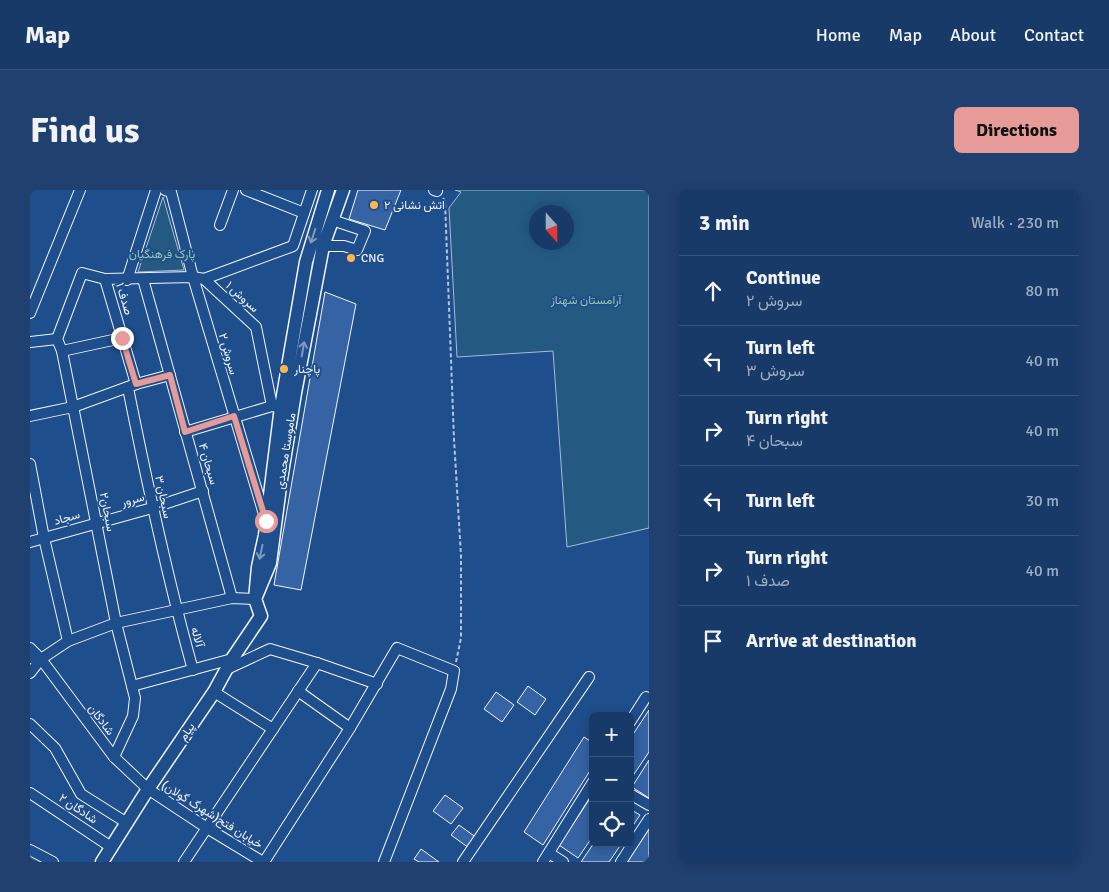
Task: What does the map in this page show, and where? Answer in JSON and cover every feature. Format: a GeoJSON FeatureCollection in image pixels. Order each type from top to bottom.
{"type":"FeatureCollection","features":[{"type":"Feature","properties":{"kind":"main road","name":"ماموستا محمدی"},"geometry":{"type":"LineString","coordinates":[[255,598],[266,521],[276,406],[306,262],[328,190]]}},
{"type":"Feature","properties":{"kind":"main road","name":"ماموستا محمدی"},"geometry":{"type":"LineString","coordinates":[[255,598],[270,562],[295,393],[323,246],[343,190]]}},
{"type":"Feature","properties":{"kind":"main road","name":"پیام"},"geometry":{"type":"LineString","coordinates":[[102,862],[148,789],[214,692],[229,664],[261,616],[255,598]]}},
{"type":"Feature","properties":{"kind":"street"},"geometry":{"type":"LineString","coordinates":[[30,313],[80,190]]}},
{"type":"Feature","properties":{"kind":"street"},"geometry":{"type":"LineString","coordinates":[[126,280],[156,190]]}},
{"type":"Feature","properties":{"kind":"street"},"geometry":{"type":"LineString","coordinates":[[220,225],[233,190]]}},
{"type":"Feature","properties":{"kind":"street"},"geometry":{"type":"LineString","coordinates":[[246,190],[304,213]]}},
{"type":"Feature","properties":{"kind":"street"},"geometry":{"type":"LineString","coordinates":[[30,342],[57,339],[82,272],[105,279],[193,277],[204,279],[293,246],[312,190]]}},
{"type":"Feature","properties":{"kind":"street","name":"سروش ۲"},"geometry":{"type":"LineString","coordinates":[[168,191],[266,521]]}},
{"type":"Feature","properties":{"kind":"street"},"geometry":{"type":"LineString","coordinates":[[323,246],[344,246],[357,250],[365,230],[332,220]]}},
{"type":"Feature","properties":{"kind":"street","name":"صدف ۱"},"geometry":{"type":"LineString","coordinates":[[105,279],[122,338],[132,386]]}},
{"type":"Feature","properties":{"kind":"street","name":"سبحان ۴"},"geometry":{"type":"LineString","coordinates":[[144,279],[232,598]]}},
{"type":"Feature","properties":{"kind":"street","name":"سروش ۱"},"geometry":{"type":"LineString","coordinates":[[204,279],[256,327],[276,406]]}},
{"type":"Feature","properties":{"kind":"street"},"geometry":{"type":"LineString","coordinates":[[62,351],[122,338]]}},
{"type":"Feature","properties":{"kind":"street","name":"سبحان۲"},"geometry":{"type":"LineString","coordinates":[[57,339],[62,351],[116,623],[135,698],[134,716],[114,757]]}},
{"type":"Feature","properties":{"kind":"street"},"geometry":{"type":"LineString","coordinates":[[30,416],[73,407],[170,375]]}},
{"type":"Feature","properties":{"kind":"street","name":"سبحان ۳"},"geometry":{"type":"LineString","coordinates":[[132,386],[152,508],[176,610]]}},
{"type":"Feature","properties":{"kind":"street"},"geometry":{"type":"LineString","coordinates":[[185,432],[234,416],[276,406]]}},
{"type":"Feature","properties":{"kind":"street"},"geometry":{"type":"LineString","coordinates":[[30,464],[34,508],[44,538],[68,641]]}},
{"type":"Feature","properties":{"kind":"street","name":"سرور"},"geometry":{"type":"LineString","coordinates":[[97,523],[152,508],[202,490]]}},
{"type":"Feature","properties":{"kind":"street","name":"سجاد"},"geometry":{"type":"LineString","coordinates":[[30,542],[97,523]]}},
{"type":"Feature","properties":{"kind":"street"},"geometry":{"type":"LineString","coordinates":[[30,673],[36,658],[68,641],[116,623],[232,598],[255,598]]}},
{"type":"Feature","properties":{"kind":"street","name":"آلاله"},"geometry":{"type":"LineString","coordinates":[[176,610],[193,670]]}},
{"type":"Feature","properties":{"kind":"street","name":"شادگان"},"geometry":{"type":"LineString","coordinates":[[30,648],[114,757],[148,789]]}},
{"type":"Feature","properties":{"kind":"street"},"geometry":{"type":"LineString","coordinates":[[264,862],[350,728],[397,648],[454,671],[451,689],[384,862]]}},
{"type":"Feature","properties":{"kind":"street"},"geometry":{"type":"LineString","coordinates":[[132,686],[193,670],[229,664],[270,649],[377,684]]}},
{"type":"Feature","properties":{"kind":"street"},"geometry":{"type":"LineString","coordinates":[[184,862],[317,663]]}},
{"type":"Feature","properties":{"kind":"street"},"geometry":{"type":"LineString","coordinates":[[463,862],[589,677]]}},
{"type":"Feature","properties":{"kind":"street"},"geometry":{"type":"LineString","coordinates":[[298,691],[350,728]]}},
{"type":"Feature","properties":{"kind":"street"},"geometry":{"type":"LineString","coordinates":[[214,692],[273,729]]}},
{"type":"Feature","properties":{"kind":"street"},"geometry":{"type":"LineString","coordinates":[[634,716],[646,697]]}},
{"type":"Feature","properties":{"kind":"street"},"geometry":{"type":"LineString","coordinates":[[30,724],[55,748],[80,794],[127,823]]}},
{"type":"Feature","properties":{"kind":"street"},"geometry":{"type":"LineString","coordinates":[[543,862],[589,788]]}},
{"type":"Feature","properties":{"kind":"street","name":"خیابان فتح(شهرگ گولان)"},"geometry":{"type":"LineString","coordinates":[[148,789],[207,828],[264,862]]}},
{"type":"Feature","properties":{"kind":"street","name":"شادگان ۲"},"geometry":{"type":"LineString","coordinates":[[30,792],[112,847]]}},
{"type":"Feature","properties":{"kind":"street"},"geometry":{"type":"LineString","coordinates":[[634,796],[649,804]]}},
{"type":"Feature","properties":{"kind":"street"},"geometry":{"type":"LineString","coordinates":[[621,862],[649,819]]}},
{"type":"Feature","properties":{"kind":"street"},"geometry":{"type":"LineString","coordinates":[[30,850],[53,862]]}},
{"type":"Feature","properties":{"kind":"street"},"geometry":{"type":"LineString","coordinates":[[549,852],[563,862]]}},
{"type":"Feature","properties":{"kind":"path"},"geometry":{"type":"LineString","coordinates":[[435,191],[446,201],[454,438],[461,556],[461,638],[454,671]]}},
{"type":"Feature","properties":{"kind":"green space","name":"آرامستان شهناز"},"geometry":{"type":"Polygon","coordinates":[[[455,190],[649,190],[649,528],[567,547],[553,351],[457,357],[449,208],[461,192],[455,190]]]}},
{"type":"Feature","properties":{"kind":"green space","name":"پارک فرهنگیان"},"geometry":{"type":"Polygon","coordinates":[[[163,197],[184,270],[138,272],[163,197]]]}},
{"type":"Feature","properties":{"kind":"building","name":"اتش نشانی ۲"},"geometry":{"type":"Polygon","coordinates":[[[358,190],[401,190],[385,230],[349,219],[358,190]]]}},
{"type":"Feature","properties":{"kind":"building"},"geometry":{"type":"Polygon","coordinates":[[[325,292],[356,304],[301,590],[274,585],[325,292]]]}},
{"type":"Feature","properties":{"kind":"building"},"geometry":{"type":"Polygon","coordinates":[[[528,686],[546,699],[535,715],[517,702],[528,686]]]}},
{"type":"Feature","properties":{"kind":"building"},"geometry":{"type":"Polygon","coordinates":[[[496,692],[514,705],[502,722],[484,709],[496,692]]]}},
{"type":"Feature","properties":{"kind":"building"},"geometry":{"type":"Polygon","coordinates":[[[649,710],[649,752],[634,774],[634,757],[634,733],[649,710]]]}},
{"type":"Feature","properties":{"kind":"building"},"geometry":{"type":"Polygon","coordinates":[[[584,737],[589,740],[589,772],[543,845],[524,832],[584,737]]]}},
{"type":"Feature","properties":{"kind":"building"},"geometry":{"type":"Polygon","coordinates":[[[649,760],[649,798],[634,788],[634,784],[649,760]]]}},
{"type":"Feature","properties":{"kind":"building"},"geometry":{"type":"Polygon","coordinates":[[[445,795],[463,808],[451,824],[433,811],[445,795]]]}},
{"type":"Feature","properties":{"kind":"building"},"geometry":{"type":"Polygon","coordinates":[[[589,800],[589,842],[578,858],[559,845],[589,800]]]}},
{"type":"Feature","properties":{"kind":"building"},"geometry":{"type":"Polygon","coordinates":[[[634,811],[640,815],[634,824],[634,811]]]}},
{"type":"Feature","properties":{"kind":"building"},"geometry":{"type":"Polygon","coordinates":[[[459,825],[477,838],[469,848],[451,835],[459,825]]]}},
{"type":"Feature","properties":{"kind":"building"},"geometry":{"type":"Polygon","coordinates":[[[649,829],[649,862],[627,862],[649,829]]]}},
{"type":"Feature","properties":{"kind":"building"},"geometry":{"type":"Polygon","coordinates":[[[591,847],[619,847],[609,862],[581,862],[591,847]]]}},
{"type":"Feature","properties":{"kind":"building"},"geometry":{"type":"Polygon","coordinates":[[[421,849],[439,862],[419,862],[414,859],[421,849]]]}},
{"type":"Feature","properties":{"kind":"place","name":"اتش نشانی ۲"},"geometry":{"type":"Point","coordinates":[374,205]}},
{"type":"Feature","properties":{"kind":"place","name":"CNG"},"geometry":{"type":"Point","coordinates":[351,258]}},
{"type":"Feature","properties":{"kind":"place","name":"پاچنار"},"geometry":{"type":"Point","coordinates":[284,369]}},
{"type":"Feature","properties":{"kind":"route"},"geometry":{"type":"LineString","coordinates":[[122,338],[136,384],[170,375],[185,432],[234,416],[266,521]]}}]}
